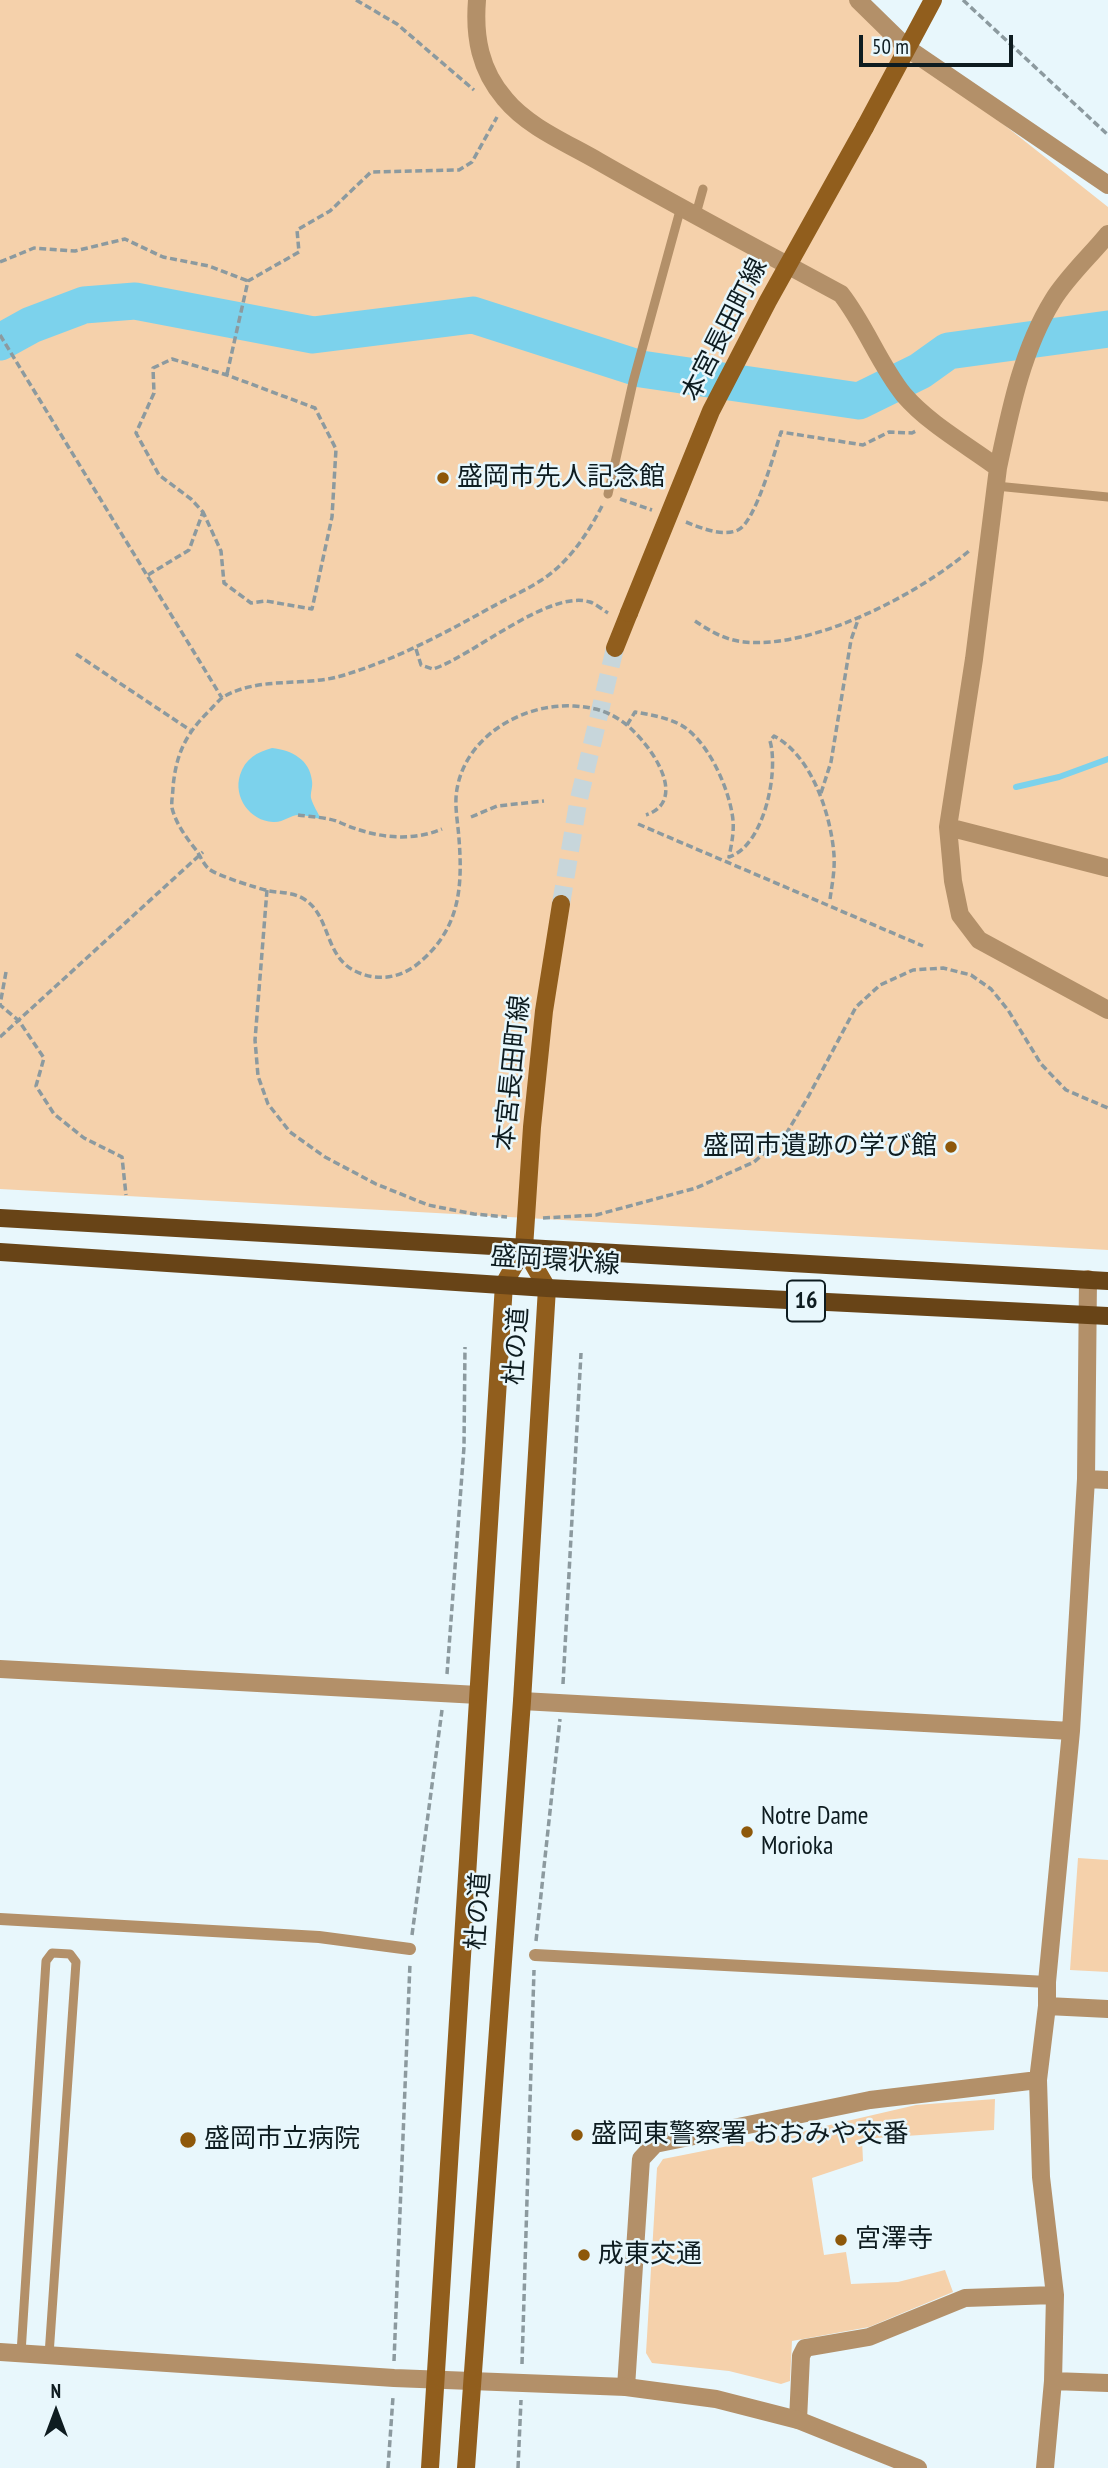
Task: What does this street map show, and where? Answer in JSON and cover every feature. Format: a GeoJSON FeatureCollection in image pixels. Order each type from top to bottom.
{"type":"FeatureCollection","features":[{"type":"Feature","properties":{"kind":"main road","name":"本宮長田町線"},"geometry":{"type":"LineString","coordinates":[[615,648],[711,411],[929,7]]}},
{"type":"Feature","properties":{"kind":"main road","name":"本宮長田町線"},"geometry":{"type":"LineString","coordinates":[[524,1248],[544,1011],[561,904]]}},
{"type":"Feature","properties":{"kind":"main road","name":"盛岡環状線"},"geometry":{"type":"LineString","coordinates":[[0,1218],[1108,1281]]}},
{"type":"Feature","properties":{"kind":"main road","name":"杜の道"},"geometry":{"type":"LineString","coordinates":[[430,2468],[504,1284],[524,1248]]}},
{"type":"Feature","properties":{"kind":"main road","name":"杜の道"},"geometry":{"type":"LineString","coordinates":[[466,2468],[522,1701],[547,1287],[524,1248]]}},
{"type":"Feature","properties":{"kind":"main road","name":"盛岡環状線"},"geometry":{"type":"LineString","coordinates":[[0,1252],[547,1287],[1108,1317]]}},
{"type":"Feature","properties":{"kind":"street"},"geometry":{"type":"LineString","coordinates":[[477,0],[478,50],[489,76],[506,100],[528,121],[841,294],[858,316],[898,386],[933,421],[998,468]]}},
{"type":"Feature","properties":{"kind":"street"},"geometry":{"type":"LineString","coordinates":[[858,0],[908,48],[1108,186]]}},
{"type":"Feature","properties":{"kind":"street"},"geometry":{"type":"LineString","coordinates":[[1108,234],[1053,299],[1025,360],[1011,405],[998,468],[974,659],[948,827],[953,881],[960,915],[979,940],[1108,1010]]}},
{"type":"Feature","properties":{"kind":"street"},"geometry":{"type":"LineString","coordinates":[[948,827],[1108,868]]}},
{"type":"Feature","properties":{"kind":"street"},"geometry":{"type":"LineString","coordinates":[[1045,2468],[1053,2381],[1055,2295],[1041,2177],[1038,2080],[1071,1731],[1086,1479],[1088,1279]]}},
{"type":"Feature","properties":{"kind":"street"},"geometry":{"type":"LineString","coordinates":[[1086,1479],[1108,1480]]}},
{"type":"Feature","properties":{"kind":"street"},"geometry":{"type":"LineString","coordinates":[[0,1669],[478,1695]]}},
{"type":"Feature","properties":{"kind":"street"},"geometry":{"type":"LineString","coordinates":[[522,1701],[1071,1731]]}},
{"type":"Feature","properties":{"kind":"street"},"geometry":{"type":"LineString","coordinates":[[0,1919],[319,1937],[410,1949]]}},
{"type":"Feature","properties":{"kind":"street"},"geometry":{"type":"LineString","coordinates":[[534,1955],[1047,1982]]}},
{"type":"Feature","properties":{"kind":"street"},"geometry":{"type":"LineString","coordinates":[[1047,2006],[1108,2009]]}},
{"type":"Feature","properties":{"kind":"street"},"geometry":{"type":"LineString","coordinates":[[626,2387],[641,2159],[655,2144],[870,2100],[1038,2080]]}},
{"type":"Feature","properties":{"kind":"street"},"geometry":{"type":"LineString","coordinates":[[798,2420],[801,2356],[805,2348],[869,2337],[965,2298],[1055,2295]]}},
{"type":"Feature","properties":{"kind":"street"},"geometry":{"type":"LineString","coordinates":[[0,2351],[394,2378],[626,2387],[716,2399],[798,2420],[896,2463],[918,2468]]}},
{"type":"Feature","properties":{"kind":"street"},"geometry":{"type":"LineString","coordinates":[[1053,2381],[1108,2383]]}},
{"type":"Feature","properties":{"kind":"lane"},"geometry":{"type":"LineString","coordinates":[[608,494],[641,354],[689,211],[703,189]]}},
{"type":"Feature","properties":{"kind":"lane"},"geometry":{"type":"LineString","coordinates":[[996,486],[1108,497]]}},
{"type":"Feature","properties":{"kind":"lane"},"geometry":{"type":"LineString","coordinates":[[21,2353],[46,1961],[52,1953],[70,1954],[76,1962],[49,2355]]}},
{"type":"Feature","properties":{"kind":"path"},"geometry":{"type":"LineString","coordinates":[[962,0],[1108,135]]}},
{"type":"Feature","properties":{"kind":"path"},"geometry":{"type":"LineString","coordinates":[[227,375],[248,281],[299,252],[296,230],[330,211],[371,172],[459,170],[472,162],[498,116]]}},
{"type":"Feature","properties":{"kind":"path"},"geometry":{"type":"LineString","coordinates":[[0,262],[34,248],[75,251],[125,239],[163,257],[209,266],[248,281]]}},
{"type":"Feature","properties":{"kind":"path"},"geometry":{"type":"LineString","coordinates":[[0,335],[222,698]]}},
{"type":"Feature","properties":{"kind":"path"},"geometry":{"type":"LineString","coordinates":[[172,359],[227,375],[315,408],[336,449],[332,517],[312,609],[266,601],[251,603],[224,583],[222,551],[203,512],[191,499],[159,475],[136,433],[154,393],[153,368],[172,359]]}},
{"type":"Feature","properties":{"kind":"path"},"geometry":{"type":"LineString","coordinates":[[683,522],[720,533],[740,530],[751,518],[782,432],[863,445],[889,432],[912,433],[933,421]]}},
{"type":"Feature","properties":{"kind":"path"},"geometry":{"type":"LineString","coordinates":[[646,815],[660,806],[665,786],[664,774],[656,757],[628,725],[594,707],[564,706],[532,710],[512,718],[482,740],[467,761],[457,788],[462,875],[456,914],[433,950],[407,972],[385,978],[367,976],[351,970],[333,951],[322,918],[307,901],[210,869],[185,836],[172,806],[176,764],[190,730],[222,698],[265,682],[338,677],[416,649],[547,577],[585,539],[608,494],[658,512]]}},
{"type":"Feature","properties":{"kind":"path"},"geometry":{"type":"LineString","coordinates":[[148,575],[189,550],[203,512]]}},
{"type":"Feature","properties":{"kind":"path"},"geometry":{"type":"LineString","coordinates":[[695,621],[723,638],[743,642],[781,642],[819,633],[859,617],[920,586],[956,562],[990,533]]}},
{"type":"Feature","properties":{"kind":"path"},"geometry":{"type":"LineString","coordinates":[[416,649],[421,665],[433,669],[450,664],[522,619],[567,601],[590,602],[627,618]]}},
{"type":"Feature","properties":{"kind":"path"},"geometry":{"type":"LineString","coordinates":[[821,795],[831,762],[852,640],[859,617]]}},
{"type":"Feature","properties":{"kind":"path"},"geometry":{"type":"LineString","coordinates":[[76,654],[190,730]]}},
{"type":"Feature","properties":{"kind":"path"},"geometry":{"type":"LineString","coordinates":[[628,725],[635,712],[663,716],[682,726],[706,749],[729,797],[733,829],[729,857],[739,853],[757,829],[770,797],[774,771],[770,741],[774,736],[782,740],[802,761],[821,795],[834,859],[830,899]]}},
{"type":"Feature","properties":{"kind":"path"},"geometry":{"type":"LineString","coordinates":[[471,817],[497,806],[544,801]]}},
{"type":"Feature","properties":{"kind":"path"},"geometry":{"type":"LineString","coordinates":[[298,815],[340,822],[362,832],[380,836],[430,834],[442,829]]}},
{"type":"Feature","properties":{"kind":"path"},"geometry":{"type":"LineString","coordinates":[[638,824],[923,946]]}},
{"type":"Feature","properties":{"kind":"path"},"geometry":{"type":"LineString","coordinates":[[0,1037],[201,854]]}},
{"type":"Feature","properties":{"kind":"path"},"geometry":{"type":"LineString","coordinates":[[267,890],[255,1040],[258,1076],[268,1104],[290,1132],[325,1157],[376,1184],[428,1205],[474,1214],[526,1219],[596,1215],[696,1188],[754,1162],[786,1134],[856,1007],[880,985],[913,970],[952,970],[971,975],[991,989],[1008,1010],[1041,1064],[1066,1090],[1108,1108]]}},
{"type":"Feature","properties":{"kind":"path"},"geometry":{"type":"LineString","coordinates":[[6,972],[0,1006],[19,1021],[44,1058],[36,1086],[54,1114],[84,1138],[122,1157],[126,1195]]}},
{"type":"Feature","properties":{"kind":"path"},"geometry":{"type":"LineString","coordinates":[[388,2468],[394,2378],[410,1949],[445,1693],[464,1447],[465,1347]]}},
{"type":"Feature","properties":{"kind":"path"},"geometry":{"type":"LineString","coordinates":[[518,2468],[534,1955],[562,1703],[581,1353]]}},
{"type":"Feature","properties":{"kind":"shaded area"},"geometry":{"type":"Polygon","coordinates":[[[0,0],[858,0],[907,48],[1108,207],[1108,1250],[0,1189],[0,0]]]}},
{"type":"Feature","properties":{"kind":"shaded area"},"geometry":{"type":"Polygon","coordinates":[[[1078,1858],[1108,1860],[1108,1972],[1070,1970],[1078,1858]]]}},
{"type":"Feature","properties":{"kind":"shaded area","name":"宮澤寺"},"geometry":{"type":"Polygon","coordinates":[[[995,2099],[994,2130],[862,2139],[863,2161],[812,2178],[824,2255],[846,2252],[851,2284],[898,2282],[945,2270],[953,2292],[869,2327],[792,2341],[790,2381],[781,2384],[729,2371],[652,2363],[646,2353],[657,2168],[663,2159],[916,2105],[995,2099]]]}},
{"type":"Feature","properties":{"kind":"water"},"geometry":{"type":"Polygon","coordinates":[[[272,748],[299,757],[308,767],[312,781],[311,798],[321,819],[299,815],[280,821],[265,821],[245,806],[238,783],[242,769],[252,757],[272,748]]]}},
{"type":"Feature","properties":{"kind":"waterway"},"geometry":{"type":"LineString","coordinates":[[0,342],[31,325],[84,305],[135,301],[313,335],[473,315],[641,369],[859,401],[920,371],[948,351],[1108,329]]}},
{"type":"Feature","properties":{"kind":"waterway"},"geometry":{"type":"LineString","coordinates":[[1016,787],[1059,777],[1108,759]]}},
{"type":"Feature","properties":{"kind":"tunnel"},"geometry":{"type":"LineString","coordinates":[[561,904],[578,803],[615,648]]}},
{"type":"Feature","properties":{"kind":"place","name":"盛岡市先人記念館"},"geometry":{"type":"Point","coordinates":[443,478]}},
{"type":"Feature","properties":{"kind":"place","name":"盛岡市遺跡の学び館"},"geometry":{"type":"Point","coordinates":[951,1147]}},
{"type":"Feature","properties":{"kind":"place","name":"Notre Dame Morioka"},"geometry":{"type":"Point","coordinates":[747,1832]}},
{"type":"Feature","properties":{"kind":"place","name":"盛岡東警察署 おおみや交番"},"geometry":{"type":"Point","coordinates":[577,2135]}},
{"type":"Feature","properties":{"kind":"place","name":"盛岡市立病院"},"geometry":{"type":"Point","coordinates":[188,2140]}},
{"type":"Feature","properties":{"kind":"place","name":"宮澤寺"},"geometry":{"type":"Point","coordinates":[841,2240]}},
{"type":"Feature","properties":{"kind":"place","name":"成東交通"},"geometry":{"type":"Point","coordinates":[584,2255]}}]}
